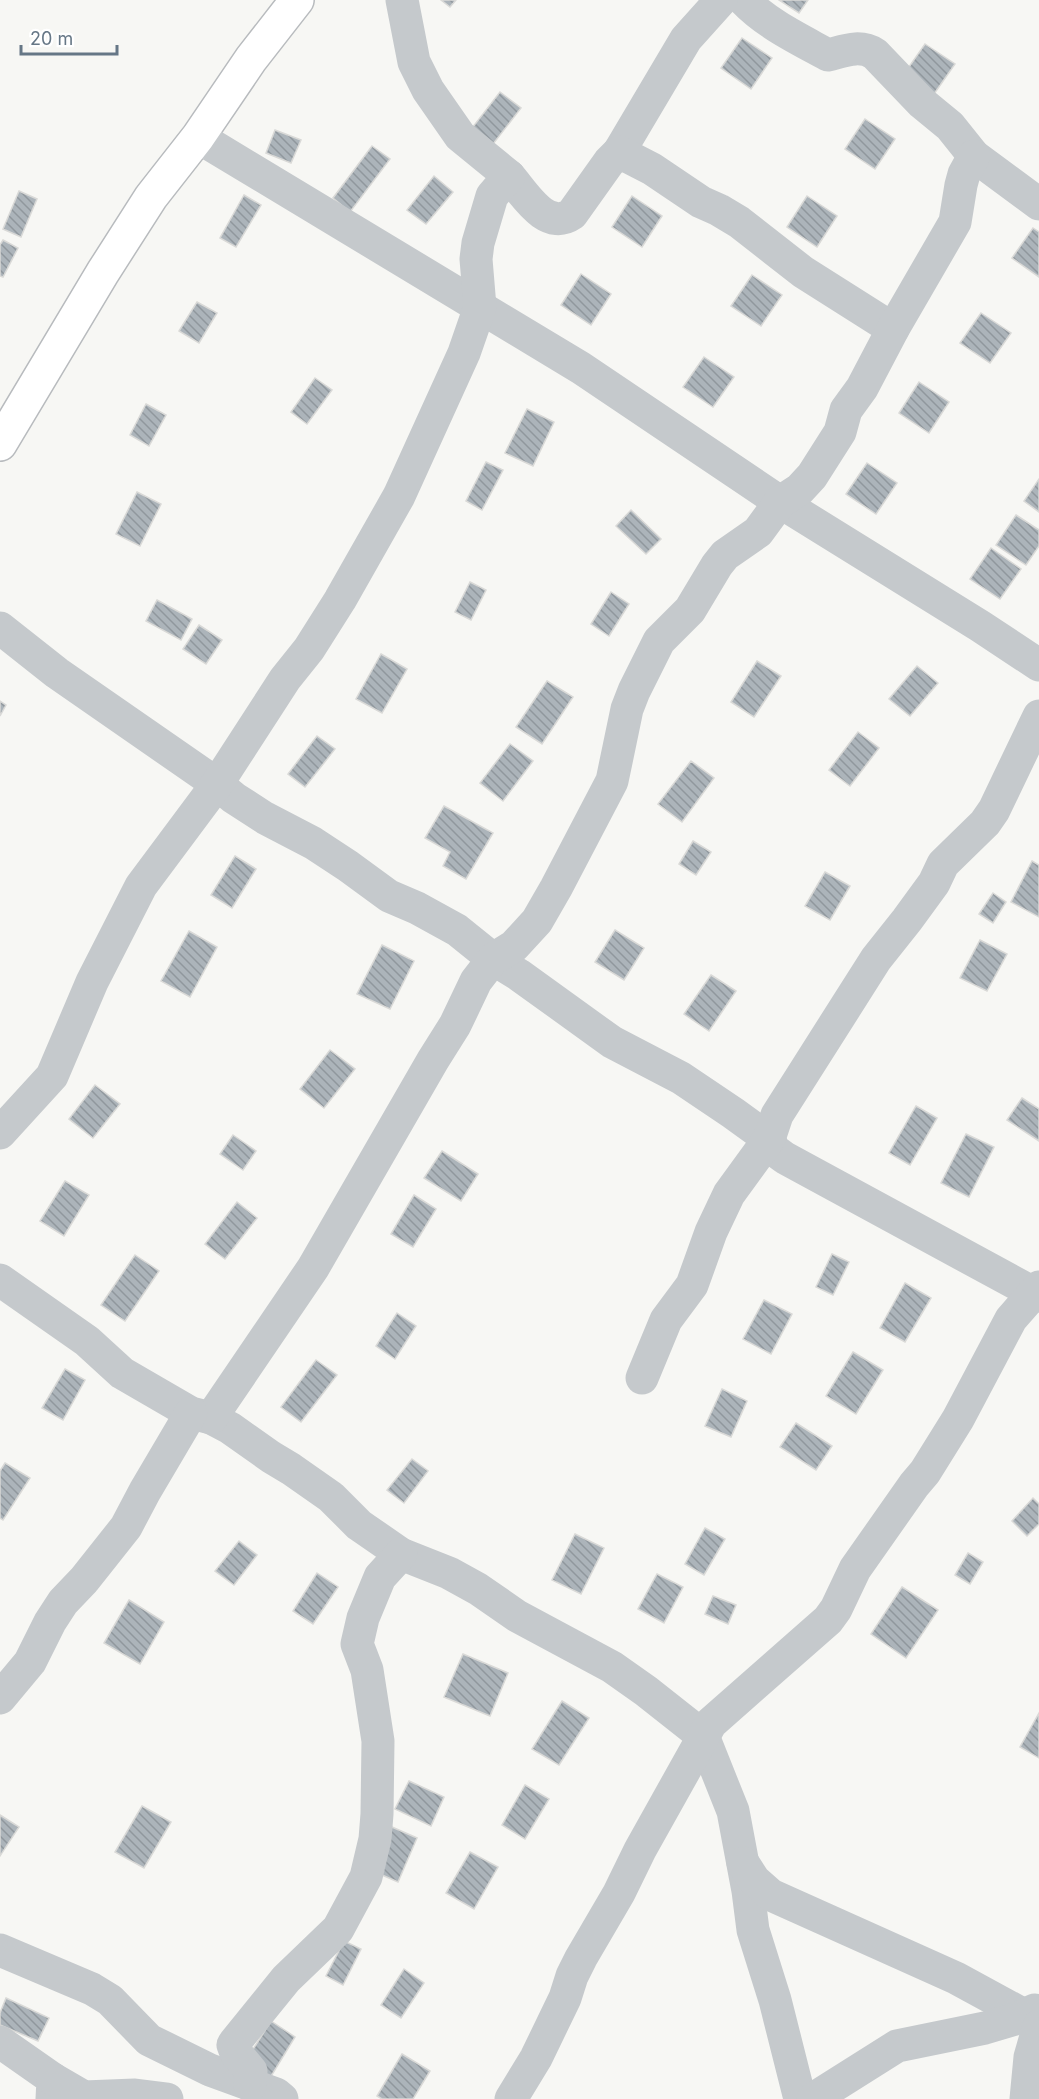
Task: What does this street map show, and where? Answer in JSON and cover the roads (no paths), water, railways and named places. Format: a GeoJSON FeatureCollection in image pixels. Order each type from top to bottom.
{"type":"FeatureCollection","features":[{"type":"Feature","properties":{"kind":"highway"},"geometry":{"type":"LineString","coordinates":[[0,444],[145,206],[198,137],[251,59],[297,0]]}},
{"type":"Feature","properties":{"kind":"street"},"geometry":{"type":"LineString","coordinates":[[402,0],[414,62],[428,90],[460,136],[509,176],[541,212],[557,220],[565,219],[572,214],[609,162],[619,152],[686,39],[721,0]]}},
{"type":"Feature","properties":{"kind":"street"},"geometry":{"type":"LineString","coordinates":[[744,0],[752,9],[781,29],[828,55],[854,48],[868,49],[922,103],[950,126],[974,156],[1039,204]]}},
{"type":"Feature","properties":{"kind":"street"},"geometry":{"type":"LineString","coordinates":[[198,137],[581,368],[780,502],[1039,665]]}},
{"type":"Feature","properties":{"kind":"street"},"geometry":{"type":"LineString","coordinates":[[619,152],[652,169],[701,202],[739,222],[819,283],[893,329]]}},
{"type":"Feature","properties":{"kind":"street"},"geometry":{"type":"LineString","coordinates":[[0,1698],[30,1662],[63,1602],[84,1580],[126,1527],[145,1491],[313,1268],[455,1025],[476,981],[493,959],[514,946],[537,921],[612,781],[627,709],[659,641],[690,610],[725,555],[758,532],[780,502],[800,489],[812,476],[840,432],[846,410],[862,388],[955,222],[964,174],[974,156]]}},
{"type":"Feature","properties":{"kind":"street"},"geometry":{"type":"LineString","coordinates":[[0,1133],[52,1076],[92,982],[132,901],[152,870],[218,784],[285,679],[321,631],[377,535],[418,455],[464,353],[480,307],[476,259],[478,243],[492,196],[509,176]]}},
{"type":"Feature","properties":{"kind":"street"},"geometry":{"type":"LineString","coordinates":[[0,628],[57,673],[218,784],[234,798],[313,843],[388,896],[417,908],[457,930],[493,959],[612,1042],[681,1078],[769,1139],[774,1149],[785,1158],[1038,1293],[1011,1319],[958,1419],[925,1472],[855,1569],[836,1609],[828,1620],[711,1723],[581,1958],[565,1998],[536,2058],[511,2099]]}},
{"type":"Feature","properties":{"kind":"street"},"geometry":{"type":"LineString","coordinates":[[642,1378],[666,1320],[692,1285],[711,1232],[729,1194],[769,1139],[777,1115],[876,959],[921,902],[943,864],[985,823],[994,810],[1039,716]]}},
{"type":"Feature","properties":{"kind":"street"},"geometry":{"type":"LineString","coordinates":[[0,1280],[87,1341],[122,1373],[201,1416],[230,1428],[331,1497],[359,1525],[401,1554],[448,1573],[478,1589],[517,1616],[612,1667],[703,1736],[733,1811],[753,1930],[775,2000],[800,2099]]}},
{"type":"Feature","properties":{"kind":"street"},"geometry":{"type":"LineString","coordinates":[[260,2093],[251,2072],[236,2053],[233,2045],[286,1979],[338,1929],[366,1877],[376,1831],[378,1740],[367,1670],[357,1644],[363,1618],[380,1577],[401,1554]]}},
{"type":"Feature","properties":{"kind":"street"},"geometry":{"type":"LineString","coordinates":[[742,1861],[754,1880],[771,1895],[956,1978],[1035,2017]]}},
{"type":"Feature","properties":{"kind":"street"},"geometry":{"type":"LineString","coordinates":[[0,1950],[92,1989],[119,2007],[148,2040],[260,2093]]}},
{"type":"Feature","properties":{"kind":"street"},"geometry":{"type":"LineString","coordinates":[[813,2099],[897,2046],[1035,2017]]}},
{"type":"Feature","properties":{"kind":"street"},"geometry":{"type":"LineString","coordinates":[[1026,2099],[1035,2017]]}},
{"type":"Feature","properties":{"kind":"street"},"geometry":{"type":"LineString","coordinates":[[0,2042],[52,2089],[84,2097],[135,2095],[167,2099]]}}]}
